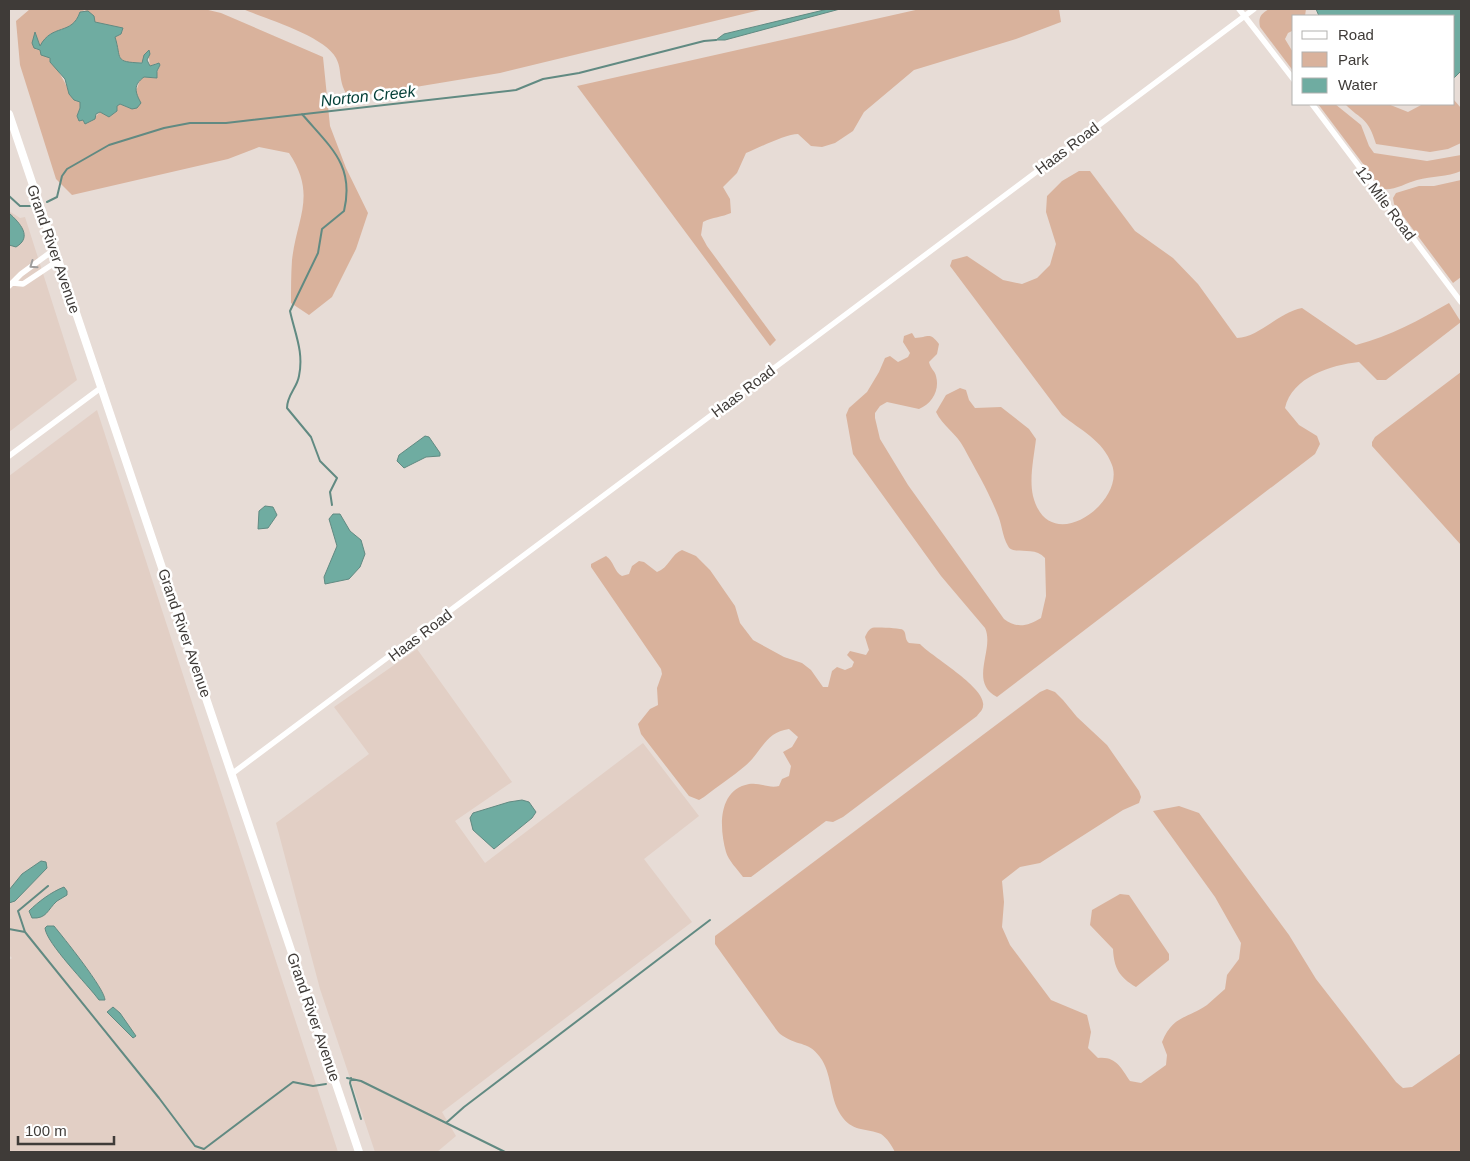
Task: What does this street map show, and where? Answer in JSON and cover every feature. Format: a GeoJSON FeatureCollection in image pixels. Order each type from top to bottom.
{"type":"FeatureCollection","features":[{"type":"Feature","properties":{"kind":"main road","name":"Grand River Avenue"},"geometry":{"type":"LineString","coordinates":[[9,114],[360,1152]]}},
{"type":"Feature","properties":{"kind":"street"},"geometry":{"type":"LineString","coordinates":[[1239,9],[1292,77]]}},
{"type":"Feature","properties":{"kind":"street","name":"Haas Road"},"geometry":{"type":"LineString","coordinates":[[233,773],[1254,9]]}},
{"type":"Feature","properties":{"kind":"street","name":"12 Mile Road"},"geometry":{"type":"LineString","coordinates":[[1313,105],[1461,302]]}},
{"type":"Feature","properties":{"kind":"street"},"geometry":{"type":"LineString","coordinates":[[11,284],[21,274],[55,249]]}},
{"type":"Feature","properties":{"kind":"street"},"geometry":{"type":"LineString","coordinates":[[11,284],[23,284],[59,260]]}},
{"type":"Feature","properties":{"kind":"street"},"geometry":{"type":"LineString","coordinates":[[9,456],[102,387]]}},
{"type":"Feature","properties":{"kind":"shaded area"},"geometry":{"type":"Polygon","coordinates":[[[9,211],[20,218],[25,217],[77,380],[9,432],[9,211]]]}},
{"type":"Feature","properties":{"kind":"shaded area"},"geometry":{"type":"Polygon","coordinates":[[[97,410],[338,1152],[9,1152],[9,960],[12,958],[9,955],[9,476],[97,410]]]}},
{"type":"Feature","properties":{"kind":"shaded area"},"geometry":{"type":"Polygon","coordinates":[[[417,649],[512,782],[455,821],[485,863],[643,743],[699,816],[644,859],[692,922],[442,1112],[456,1136],[437,1152],[375,1152],[320,989],[276,823],[369,754],[334,707],[417,649]]]}},
{"type":"Feature","properties":{"kind":"green space"},"geometry":{"type":"Polygon","coordinates":[[[30,9],[204,9],[221,13],[323,57],[330,126],[346,168],[368,213],[356,249],[332,297],[309,315],[291,303],[292,260],[304,194],[302,181],[289,153],[259,147],[228,159],[72,195],[56,179],[20,65],[16,21],[30,9]],[[85,10],[80,12],[75,24],[50,34],[40,46],[35,32],[35,49],[41,51],[52,62],[73,99],[80,102],[77,116],[79,121],[83,120],[85,123],[91,121],[100,112],[109,117],[117,111],[117,106],[120,104],[129,108],[140,102],[135,94],[140,80],[144,77],[155,78],[160,65],[157,63],[150,66],[148,51],[144,55],[144,62],[124,61],[119,55],[115,37],[121,34],[123,29],[95,22],[85,10]]]}},
{"type":"Feature","properties":{"kind":"green space"},"geometry":{"type":"Polygon","coordinates":[[[243,9],[764,9],[500,73],[349,98],[341,81],[338,63],[330,50],[308,35],[243,9]]]}},
{"type":"Feature","properties":{"kind":"green space"},"geometry":{"type":"Polygon","coordinates":[[[920,9],[1059,9],[1061,22],[1016,39],[914,70],[864,112],[853,131],[835,143],[822,147],[811,146],[798,134],[779,139],[746,153],[737,173],[723,187],[730,199],[731,213],[703,222],[701,235],[707,246],[776,340],[770,346],[577,86],[920,9]]]}},
{"type":"Feature","properties":{"kind":"green space"},"geometry":{"type":"Polygon","coordinates":[[[1269,9],[1306,9],[1305,15],[1292,15],[1292,31],[1288,33],[1285,39],[1292,51],[1292,69],[1260,27],[1259,21],[1269,9]]]}},
{"type":"Feature","properties":{"kind":"green space"},"geometry":{"type":"Polygon","coordinates":[[[1455,101],[1461,108],[1461,143],[1448,149],[1430,152],[1376,144],[1364,120],[1346,105],[1390,105],[1408,112],[1421,105],[1455,105],[1455,101]]]}},
{"type":"Feature","properties":{"kind":"green space"},"geometry":{"type":"Polygon","coordinates":[[[1319,105],[1336,105],[1361,125],[1369,146],[1374,153],[1427,161],[1461,155],[1461,171],[1417,180],[1391,189],[1382,189],[1319,105]]]}},
{"type":"Feature","properties":{"kind":"green space"},"geometry":{"type":"Polygon","coordinates":[[[1079,171],[1090,171],[1135,231],[1173,258],[1198,284],[1237,338],[1253,334],[1285,315],[1302,308],[1356,345],[1393,332],[1449,303],[1461,322],[1386,380],[1377,380],[1359,362],[1325,370],[1314,374],[1304,381],[1289,397],[1285,408],[1299,425],[1317,436],[1320,444],[1315,454],[997,697],[989,691],[984,683],[983,674],[987,646],[985,628],[941,576],[853,454],[846,415],[849,408],[867,392],[885,358],[890,356],[898,362],[908,357],[910,353],[903,342],[904,336],[912,333],[915,338],[930,336],[936,340],[939,344],[937,354],[929,362],[937,381],[934,396],[928,404],[919,409],[887,402],[880,406],[875,413],[875,418],[880,439],[908,485],[1004,619],[1013,624],[1022,625],[1032,623],[1041,618],[1046,596],[1045,558],[1035,552],[1014,550],[1008,546],[990,496],[958,438],[936,412],[946,395],[960,388],[966,390],[969,400],[975,408],[1001,407],[1029,429],[1036,439],[1032,475],[1033,496],[1042,514],[1054,523],[1069,524],[1084,518],[1097,508],[1108,494],[1113,480],[1112,465],[1108,456],[1097,442],[1062,415],[950,266],[952,260],[967,256],[1003,280],[1022,284],[1037,278],[1050,265],[1056,244],[1046,212],[1047,196],[1062,181],[1079,171]]]}},
{"type":"Feature","properties":{"kind":"green space"},"geometry":{"type":"Polygon","coordinates":[[[1461,180],[1461,277],[1453,283],[1394,204],[1393,198],[1396,193],[1419,186],[1434,186],[1461,180]]]}},
{"type":"Feature","properties":{"kind":"green space"},"geometry":{"type":"Polygon","coordinates":[[[1461,372],[1461,545],[1372,446],[1372,442],[1375,437],[1461,372]]]}},
{"type":"Feature","properties":{"kind":"green space"},"geometry":{"type":"Polygon","coordinates":[[[682,550],[696,556],[710,570],[735,606],[740,623],[753,640],[784,657],[802,663],[811,670],[823,687],[828,687],[832,671],[837,667],[845,670],[852,667],[854,662],[847,655],[850,651],[866,655],[869,650],[865,637],[872,628],[898,629],[904,631],[909,643],[920,644],[968,682],[982,699],[982,709],[977,716],[843,817],[833,822],[826,821],[751,877],[743,877],[726,852],[722,821],[726,802],[731,794],[749,784],[779,786],[782,779],[789,776],[791,766],[783,752],[792,747],[798,737],[789,729],[774,734],[745,766],[704,797],[699,800],[689,796],[641,734],[638,724],[650,709],[658,705],[657,688],[662,674],[661,669],[591,567],[591,564],[606,556],[622,576],[629,574],[632,566],[639,561],[644,562],[657,572],[682,550]]]}},
{"type":"Feature","properties":{"kind":"green space"},"geometry":{"type":"Polygon","coordinates":[[[1047,689],[1055,692],[1077,717],[1107,745],[1139,791],[1141,797],[1139,803],[1123,810],[1040,863],[1020,867],[1002,881],[1004,902],[1002,927],[1010,945],[1051,1000],[1087,1015],[1091,1032],[1088,1048],[1098,1058],[1114,1061],[1130,1081],[1141,1083],[1166,1065],[1167,1055],[1162,1042],[1166,1033],[1176,1022],[1200,1010],[1225,989],[1227,975],[1239,959],[1241,943],[1215,897],[1153,811],[1179,806],[1199,813],[1289,935],[1316,979],[1396,1082],[1403,1088],[1412,1087],[1461,1053],[1461,1152],[895,1152],[881,1134],[856,1128],[843,1118],[835,1104],[828,1074],[822,1060],[813,1049],[779,1033],[715,944],[715,936],[1040,692],[1047,689]]]}},
{"type":"Feature","properties":{"kind":"green space"},"geometry":{"type":"Polygon","coordinates":[[[1120,894],[1129,895],[1169,954],[1169,960],[1136,987],[1125,980],[1118,971],[1113,949],[1090,925],[1092,910],[1120,894]]]}},
{"type":"Feature","properties":{"kind":"water"},"geometry":{"type":"Polygon","coordinates":[[[828,9],[840,9],[725,40],[716,40],[724,34],[828,9]]]}},
{"type":"Feature","properties":{"kind":"water"},"geometry":{"type":"Polygon","coordinates":[[[1316,9],[1461,9],[1461,71],[1455,77],[1455,15],[1319,15],[1316,9]]]}},
{"type":"Feature","properties":{"kind":"water"},"geometry":{"type":"Polygon","coordinates":[[[88,11],[94,16],[95,22],[123,28],[121,34],[115,37],[120,58],[127,62],[142,63],[144,55],[149,50],[150,54],[147,60],[150,66],[159,63],[160,65],[157,71],[157,78],[144,77],[138,83],[136,92],[141,103],[137,108],[132,109],[120,104],[117,106],[117,111],[109,117],[100,112],[96,114],[95,119],[85,124],[83,120],[79,121],[77,116],[80,102],[74,100],[69,94],[65,79],[50,62],[50,58],[41,55],[40,50],[34,48],[32,43],[35,32],[40,46],[50,34],[72,24],[80,12],[88,11]]]}},
{"type":"Feature","properties":{"kind":"water"},"geometry":{"type":"Polygon","coordinates":[[[9,213],[21,226],[24,234],[24,239],[16,247],[9,245],[9,213]]]}},
{"type":"Feature","properties":{"kind":"water"},"geometry":{"type":"Polygon","coordinates":[[[425,436],[429,437],[440,453],[440,456],[426,457],[404,468],[397,461],[399,455],[425,436]]]}},
{"type":"Feature","properties":{"kind":"water"},"geometry":{"type":"Polygon","coordinates":[[[265,506],[273,507],[277,515],[268,528],[258,529],[259,511],[265,506]]]}},
{"type":"Feature","properties":{"kind":"water"},"geometry":{"type":"Polygon","coordinates":[[[333,514],[340,514],[350,531],[361,540],[365,554],[360,567],[349,579],[325,584],[324,577],[337,546],[329,519],[333,514]]]}},
{"type":"Feature","properties":{"kind":"water"},"geometry":{"type":"Polygon","coordinates":[[[522,800],[529,802],[536,812],[532,818],[494,849],[473,830],[470,818],[473,813],[522,800]]]}},
{"type":"Feature","properties":{"kind":"water"},"geometry":{"type":"Polygon","coordinates":[[[41,861],[46,862],[47,868],[15,901],[9,903],[9,890],[22,874],[41,861]]]}},
{"type":"Feature","properties":{"kind":"water"},"geometry":{"type":"Polygon","coordinates":[[[64,887],[67,895],[57,901],[41,917],[32,918],[29,911],[36,904],[64,887]]]}},
{"type":"Feature","properties":{"kind":"water"},"geometry":{"type":"Polygon","coordinates":[[[47,926],[54,926],[66,941],[98,985],[105,1000],[99,1000],[52,943],[47,935],[45,928],[47,926]]]}},
{"type":"Feature","properties":{"kind":"water"},"geometry":{"type":"Polygon","coordinates":[[[113,1007],[120,1013],[136,1036],[133,1038],[107,1012],[113,1007]]]}},
{"type":"Feature","properties":{"kind":"waterway","name":"Norton Creek"},"geometry":{"type":"LineString","coordinates":[[47,202],[57,197],[62,176],[67,169],[109,145],[164,128],[190,123],[226,123],[516,90],[543,79],[579,73],[704,41],[716,40]]}},
{"type":"Feature","properties":{"kind":"waterway"},"geometry":{"type":"LineString","coordinates":[[302,114],[338,158],[346,181],[347,195],[344,211],[322,229],[318,253],[290,311],[298,343],[300,367],[298,380],[287,403],[287,408],[311,437],[320,461],[337,478],[330,492],[332,505]]}},
{"type":"Feature","properties":{"kind":"waterway","name":"Norton Creek"},"geometry":{"type":"LineString","coordinates":[[9,196],[20,206],[32,206]]}},
{"type":"Feature","properties":{"kind":"waterway"},"geometry":{"type":"LineString","coordinates":[[48,886],[18,911],[25,932],[159,1098],[195,1146],[204,1149],[293,1082],[313,1086],[326,1084]]}},
{"type":"Feature","properties":{"kind":"waterway"},"geometry":{"type":"LineString","coordinates":[[446,1123],[464,1107],[710,920]]}},
{"type":"Feature","properties":{"kind":"waterway"},"geometry":{"type":"LineString","coordinates":[[9,929],[25,932]]}},
{"type":"Feature","properties":{"kind":"waterway"},"geometry":{"type":"LineString","coordinates":[[347,1078],[361,1081],[505,1152]]}},
{"type":"Feature","properties":{"kind":"waterway"},"geometry":{"type":"LineString","coordinates":[[351,1078],[350,1083],[361,1119]]}}]}
